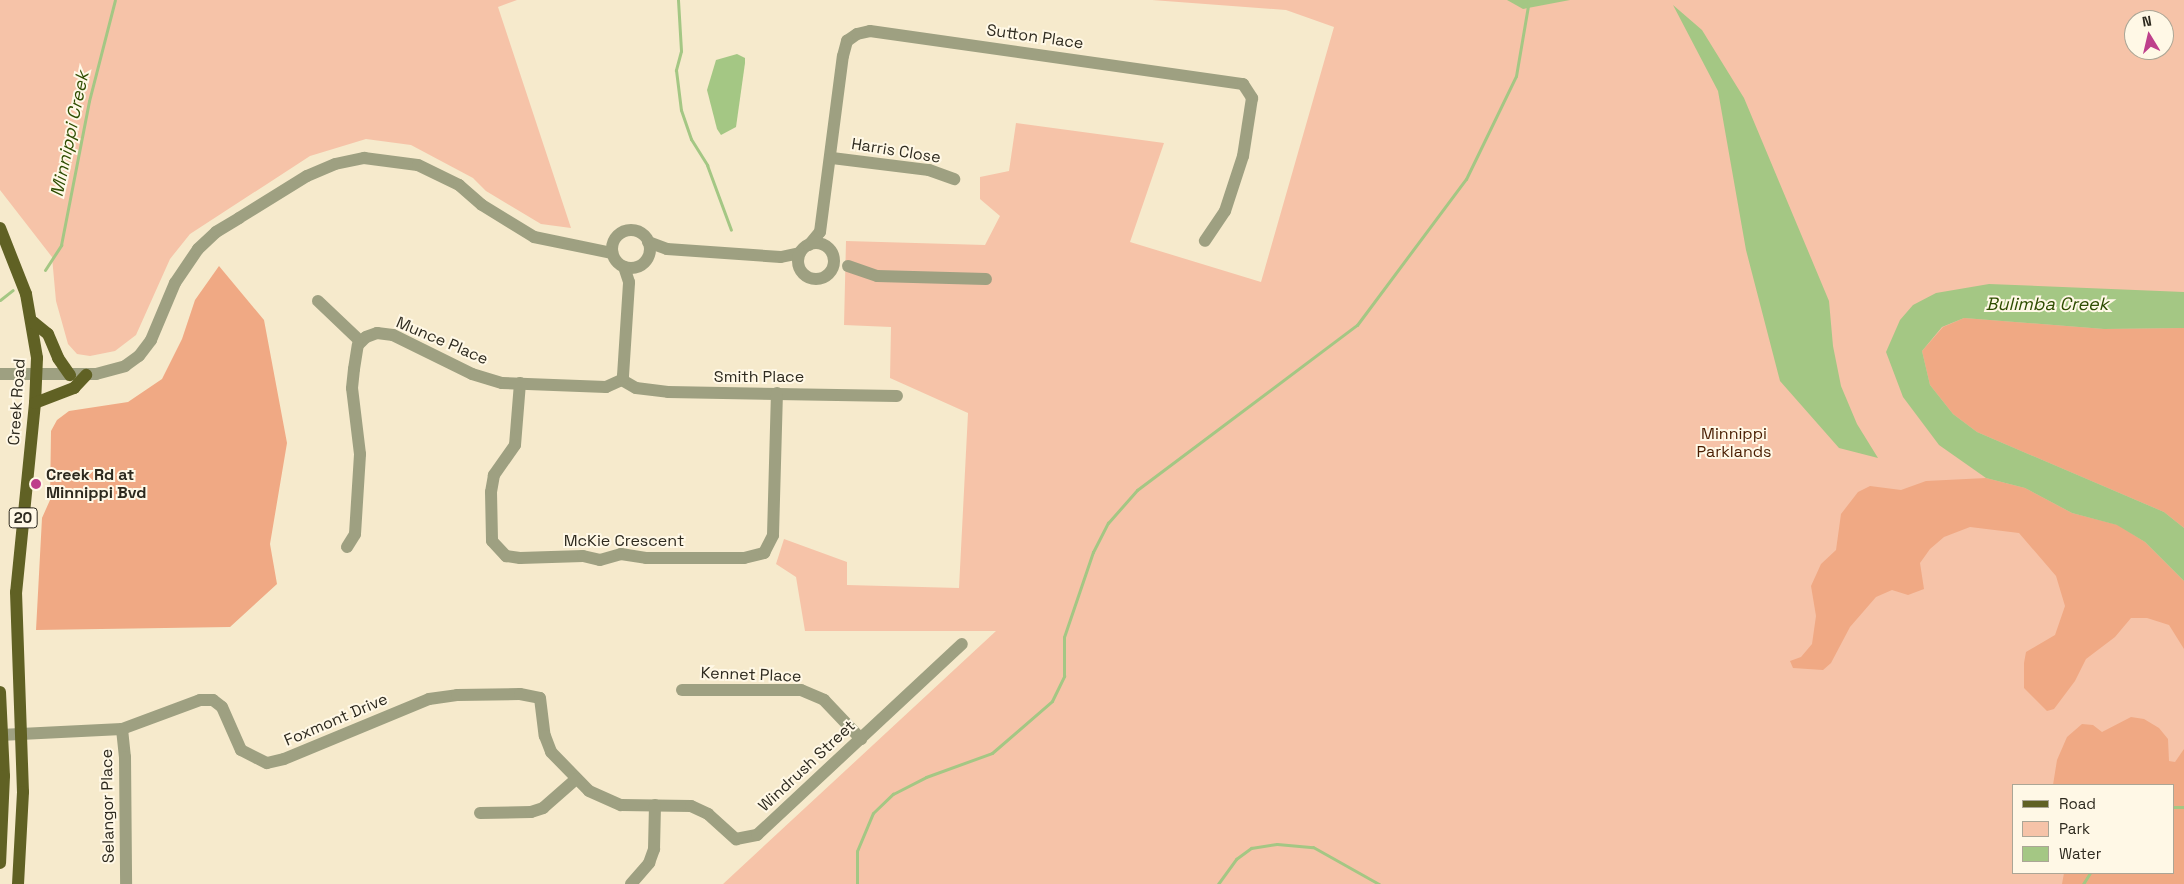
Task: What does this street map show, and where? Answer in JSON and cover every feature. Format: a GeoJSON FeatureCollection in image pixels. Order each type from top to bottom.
{"type":"FeatureCollection","features":[{"type":"Feature","properties":{"kind":"main road","name":"Creek Road"},"geometry":{"type":"LineString","coordinates":[[0,228],[24,285],[33,322],[37,374],[16,592],[23,792],[18,884]]}},
{"type":"Feature","properties":{"kind":"main road"},"geometry":{"type":"LineString","coordinates":[[33,322],[48,334],[58,358],[70,375]]}},
{"type":"Feature","properties":{"kind":"main road"},"geometry":{"type":"LineString","coordinates":[[35,404],[74,388],[86,375]]}},
{"type":"Feature","properties":{"kind":"main road"},"geometry":{"type":"LineString","coordinates":[[0,692],[4,800],[0,863]]}},
{"type":"Feature","properties":{"kind":"street","name":"Sutton Place"},"geometry":{"type":"LineString","coordinates":[[820,232],[832,158],[843,56],[848,41],[857,34],[870,31],[1236,81],[1243,84],[1252,98],[1243,156],[1225,211],[1205,241]]}},
{"type":"Feature","properties":{"kind":"street"},"geometry":{"type":"LineString","coordinates":[[0,374],[86,375],[111,372],[139,356],[151,340],[184,267],[216,232],[307,176],[336,164],[364,158],[418,165],[459,184],[482,205],[534,237],[593,247],[613,247]]}},
{"type":"Feature","properties":{"kind":"street","name":"Harris Close"},"geometry":{"type":"LineString","coordinates":[[832,158],[928,170],[954,179]]}},
{"type":"Feature","properties":{"kind":"street"},"geometry":{"type":"LineString","coordinates":[[613,247],[623,232],[635,230],[646,254]]}},
{"type":"Feature","properties":{"kind":"street"},"geometry":{"type":"LineString","coordinates":[[781,258],[809,278],[827,277],[835,261],[820,232],[804,249],[800,270]]}},
{"type":"Feature","properties":{"kind":"street"},"geometry":{"type":"LineString","coordinates":[[624,267],[646,254],[667,249],[781,258],[804,249],[826,246]]}},
{"type":"Feature","properties":{"kind":"street"},"geometry":{"type":"LineString","coordinates":[[613,247],[624,267],[629,282],[622,380]]}},
{"type":"Feature","properties":{"kind":"street"},"geometry":{"type":"LineString","coordinates":[[629,282],[646,254]]}},
{"type":"Feature","properties":{"kind":"street"},"geometry":{"type":"LineString","coordinates":[[848,266],[877,276],[986,279]]}},
{"type":"Feature","properties":{"kind":"street"},"geometry":{"type":"LineString","coordinates":[[318,301],[361,342],[356,354],[352,388],[360,454],[355,534],[347,547]]}},
{"type":"Feature","properties":{"kind":"street","name":"Munce Place"},"geometry":{"type":"LineString","coordinates":[[361,342],[377,333],[393,335],[472,374],[502,382],[606,387],[622,380]]}},
{"type":"Feature","properties":{"kind":"street","name":"Smith Place"},"geometry":{"type":"LineString","coordinates":[[622,380],[636,388],[668,392],[897,396]]}},
{"type":"Feature","properties":{"kind":"street","name":"McKie Crescent"},"geometry":{"type":"LineString","coordinates":[[520,383],[515,446],[494,475],[491,492],[492,541],[506,556],[520,558],[583,556],[600,560],[621,554],[646,558],[744,558],[764,553],[772,534],[777,393]]}},
{"type":"Feature","properties":{"kind":"street","name":"Windrush Street"},"geometry":{"type":"LineString","coordinates":[[655,806],[691,806],[708,814],[736,839],[757,834],[962,644]]}},
{"type":"Feature","properties":{"kind":"street","name":"Kennet Place"},"geometry":{"type":"LineString","coordinates":[[682,690],[801,690],[824,700],[861,739]]}},
{"type":"Feature","properties":{"kind":"street","name":"Foxmont Drive"},"geometry":{"type":"LineString","coordinates":[[1,735],[21,731],[122,728],[200,700],[213,700],[222,707],[242,750],[267,763],[284,759],[429,699],[458,695],[520,694],[540,698],[545,736],[551,752],[576,779],[604,800],[655,806]]}},
{"type":"Feature","properties":{"kind":"street","name":"Selangor Place"},"geometry":{"type":"LineString","coordinates":[[122,728],[125,757],[126,884]]}},
{"type":"Feature","properties":{"kind":"street"},"geometry":{"type":"LineString","coordinates":[[480,813],[537,810],[576,779]]}},
{"type":"Feature","properties":{"kind":"street"},"geometry":{"type":"LineString","coordinates":[[631,884],[649,863],[654,849],[655,806]]}},
{"type":"Feature","properties":{"kind":"green space"},"geometry":{"type":"Polygon","coordinates":[[[0,0],[517,0],[498,7],[571,228],[541,224],[486,191],[473,178],[411,145],[366,139],[310,156],[190,234],[170,259],[136,335],[115,351],[90,356],[77,354],[68,344],[56,301],[52,257],[0,190],[0,0]]]}},
{"type":"Feature","properties":{"kind":"green space","name":"Minnippi Parklands"},"geometry":{"type":"Polygon","coordinates":[[[1152,0],[2184,0],[2184,884],[723,884],[996,631],[805,631],[796,577],[776,564],[784,539],[847,562],[847,585],[959,588],[968,413],[890,378],[891,327],[844,325],[846,241],[985,245],[1000,216],[980,199],[980,177],[1009,171],[1016,123],[1164,143],[1130,242],[1261,282],[1334,27],[1286,10],[1152,0]]]}},
{"type":"Feature","properties":{"kind":"shaded area"},"geometry":{"type":"Polygon","coordinates":[[[219,266],[264,320],[287,443],[270,544],[277,584],[230,627],[36,630],[42,518],[50,500],[51,431],[57,420],[69,411],[128,402],[162,379],[182,339],[195,300],[219,266]]]}},
{"type":"Feature","properties":{"kind":"shaded area"},"geometry":{"type":"Polygon","coordinates":[[[1964,318],[2104,329],[2184,328],[2184,528],[2164,512],[1977,432],[1953,414],[1930,385],[1922,351],[1943,327],[1964,318]]]}},
{"type":"Feature","properties":{"kind":"shaded area"},"geometry":{"type":"Polygon","coordinates":[[[1986,478],[2025,488],[2072,513],[2118,525],[2145,542],[2184,581],[2184,649],[2169,625],[2147,618],[2131,618],[2115,637],[2086,659],[2075,681],[2054,709],[2047,711],[2024,688],[2024,663],[2026,652],[2055,635],[2065,606],[2056,576],[2019,533],[1970,527],[1944,537],[1930,549],[1920,563],[1924,589],[1908,595],[1892,590],[1876,597],[1850,627],[1831,663],[1823,670],[1793,668],[1790,661],[1801,657],[1812,644],[1816,616],[1811,586],[1821,564],[1836,550],[1841,514],[1858,492],[1870,486],[1901,490],[1926,481],[1986,478]]]}},
{"type":"Feature","properties":{"kind":"shaded area"},"geometry":{"type":"Polygon","coordinates":[[[2131,717],[2144,719],[2159,728],[2168,739],[2169,761],[2175,762],[2184,749],[2184,884],[2062,884],[2064,874],[2174,874],[2174,784],[2053,784],[2057,760],[2067,737],[2082,724],[2093,725],[2102,732],[2131,717]]]}},
{"type":"Feature","properties":{"kind":"water"},"geometry":{"type":"Polygon","coordinates":[[[1507,0],[1570,0],[1523,9],[1507,0]]]}},
{"type":"Feature","properties":{"kind":"water"},"geometry":{"type":"Polygon","coordinates":[[[1673,5],[1702,30],[1744,98],[1829,301],[1833,346],[1841,386],[1857,424],[1878,458],[1839,448],[1780,381],[1746,250],[1718,91],[1673,5]]]}},
{"type":"Feature","properties":{"kind":"water"},"geometry":{"type":"Polygon","coordinates":[[[737,54],[745,58],[745,63],[736,127],[721,135],[717,129],[707,90],[716,60],[737,54]]]}},
{"type":"Feature","properties":{"kind":"water","name":"Bulimba Creek"},"geometry":{"type":"Polygon","coordinates":[[[1989,284],[2184,292],[2184,328],[2104,329],[1964,318],[1942,327],[1922,351],[1930,385],[1953,414],[1977,432],[2164,512],[2184,528],[2184,581],[2145,542],[2117,525],[2072,513],[2025,488],[1986,478],[1939,445],[1903,397],[1886,352],[1900,320],[1913,305],[1936,293],[1989,284]]]}},
{"type":"Feature","properties":{"kind":"waterway","name":"Minnippi Creek"},"geometry":{"type":"LineString","coordinates":[[45,270],[61,245],[89,101],[115,0]]}},
{"type":"Feature","properties":{"kind":"waterway"},"geometry":{"type":"LineString","coordinates":[[678,0],[681,51],[676,70],[681,110],[691,139],[707,165],[731,230]]}},
{"type":"Feature","properties":{"kind":"waterway"},"geometry":{"type":"LineString","coordinates":[[857,884],[857,851],[873,813],[893,794],[926,777],[992,753],[1052,701],[1064,676],[1064,637],[1093,552],[1108,523],[1137,490],[1357,325],[1466,179],[1516,76],[1529,0]]}},
{"type":"Feature","properties":{"kind":"waterway","name":"Minnippi Creek"},"geometry":{"type":"LineString","coordinates":[[0,300],[13,290]]}},
{"type":"Feature","properties":{"kind":"waterway"},"geometry":{"type":"LineString","coordinates":[[2174,807],[2184,807]]}},
{"type":"Feature","properties":{"kind":"waterway"},"geometry":{"type":"LineString","coordinates":[[1218,884],[1236,859],[1251,848],[1277,844],[1313,847],[1379,884]]}},
{"type":"Feature","properties":{"kind":"waterway"},"geometry":{"type":"LineString","coordinates":[[2083,884],[2089,874]]}},
{"type":"Feature","properties":{"kind":"place","name":"Creek Rd at Minnippi Bvd"},"geometry":{"type":"Point","coordinates":[36,484]}}]}
